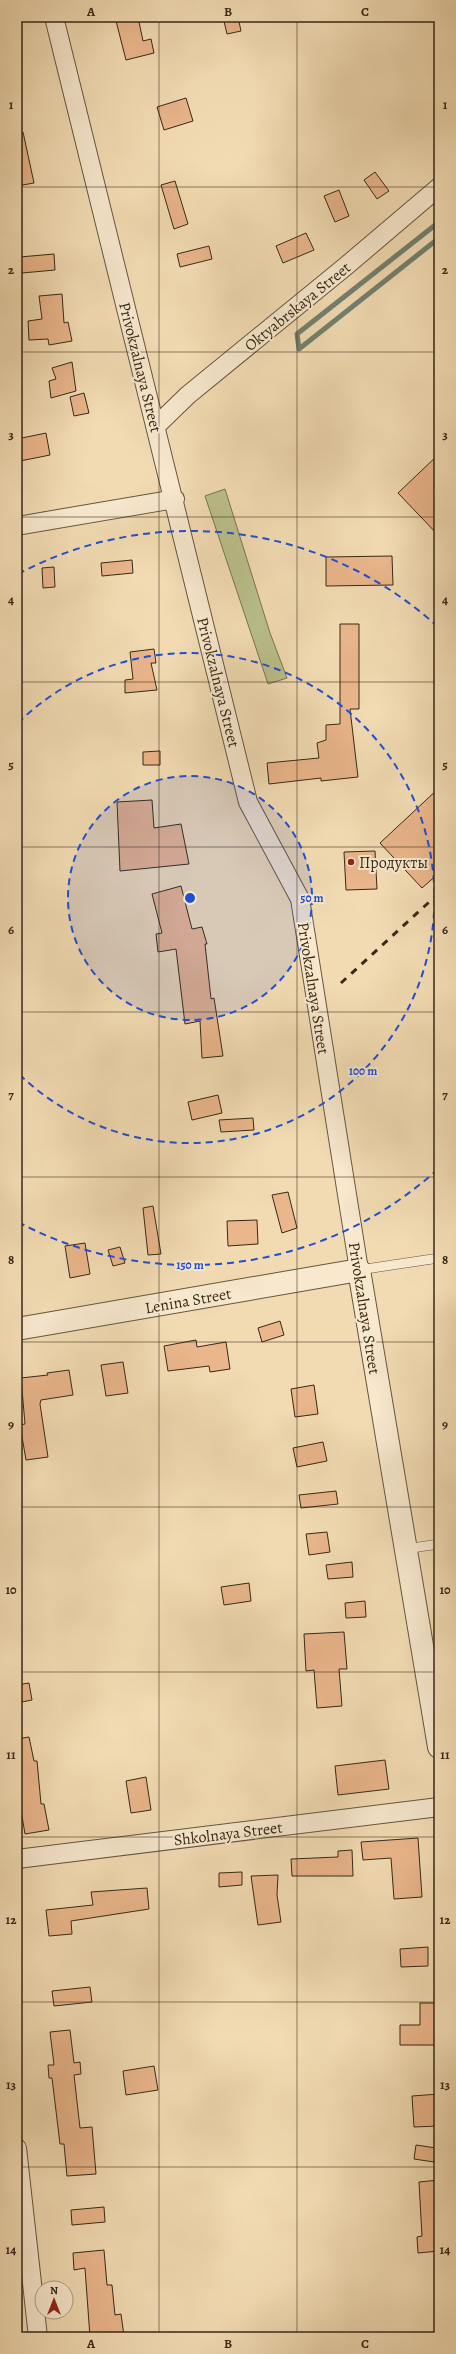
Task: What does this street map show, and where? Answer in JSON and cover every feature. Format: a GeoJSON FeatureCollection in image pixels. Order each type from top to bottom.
{"type":"FeatureCollection","features":[{"type":"Feature","properties":{"kind":"street","name":"Privokzalnaya Street"},"geometry":{"type":"LineString","coordinates":[[54,17],[175,500],[248,802],[300,899],[359,1270],[439,1747]]}},
{"type":"Feature","properties":{"kind":"street","name":"Oktyabrskaya Street"},"geometry":{"type":"LineString","coordinates":[[156,426],[188,395],[346,266],[439,187]]}},
{"type":"Feature","properties":{"kind":"street"},"geometry":{"type":"LineString","coordinates":[[17,526],[175,500]]}},
{"type":"Feature","properties":{"kind":"street","name":"Lenina Street"},"geometry":{"type":"LineString","coordinates":[[17,1329],[359,1270]]}},
{"type":"Feature","properties":{"kind":"street","name":"Shkolnaya Street"},"geometry":{"type":"LineString","coordinates":[[17,1859],[439,1807]]}},
{"type":"Feature","properties":{"kind":"street"},"geometry":{"type":"LineString","coordinates":[[17,2148],[21,2226],[38,2337]]}},
{"type":"Feature","properties":{"kind":"lane"},"geometry":{"type":"LineString","coordinates":[[359,1270],[439,1258]]}},
{"type":"Feature","properties":{"kind":"lane"},"geometry":{"type":"LineString","coordinates":[[405,1548],[439,1544]]}},
{"type":"Feature","properties":{"kind":"green space"},"geometry":{"type":"Polygon","coordinates":[[[225,489],[270,633],[287,678],[268,684],[205,496],[225,489]]]}},
{"type":"Feature","properties":{"kind":"building"},"geometry":{"type":"Polygon","coordinates":[[[115,17],[138,17],[143,41],[151,39],[154,53],[126,60],[115,17]]]}},
{"type":"Feature","properties":{"kind":"building"},"geometry":{"type":"Polygon","coordinates":[[[223,17],[238,17],[241,31],[227,34],[223,17]]]}},
{"type":"Feature","properties":{"kind":"building"},"geometry":{"type":"Polygon","coordinates":[[[186,98],[193,121],[164,130],[157,107],[186,98]]]}},
{"type":"Feature","properties":{"kind":"building"},"geometry":{"type":"Polygon","coordinates":[[[23,132],[34,183],[17,186],[17,133],[23,132]]]}},
{"type":"Feature","properties":{"kind":"building"},"geometry":{"type":"Polygon","coordinates":[[[375,172],[389,191],[377,199],[364,180],[375,172]]]}},
{"type":"Feature","properties":{"kind":"building"},"geometry":{"type":"Polygon","coordinates":[[[175,181],[188,224],[174,229],[161,185],[175,181]]]}},
{"type":"Feature","properties":{"kind":"building"},"geometry":{"type":"Polygon","coordinates":[[[339,190],[349,216],[335,222],[324,196],[339,190]]]}},
{"type":"Feature","properties":{"kind":"building"},"geometry":{"type":"Polygon","coordinates":[[[306,233],[314,250],[283,263],[276,246],[306,233]]]}},
{"type":"Feature","properties":{"kind":"building"},"geometry":{"type":"Polygon","coordinates":[[[209,246],[212,259],[180,267],[177,254],[209,246]]]}},
{"type":"Feature","properties":{"kind":"building"},"geometry":{"type":"Polygon","coordinates":[[[54,254],[55,270],[22,273],[20,257],[54,254]]]}},
{"type":"Feature","properties":{"kind":"building"},"geometry":{"type":"Polygon","coordinates":[[[62,294],[64,323],[68,322],[72,341],[49,345],[48,339],[29,340],[28,321],[42,319],[39,296],[62,294]]]}},
{"type":"Feature","properties":{"kind":"building"},"geometry":{"type":"Polygon","coordinates":[[[72,362],[76,391],[51,398],[49,381],[56,379],[52,368],[72,362]]]}},
{"type":"Feature","properties":{"kind":"building"},"geometry":{"type":"Polygon","coordinates":[[[84,393],[89,413],[74,416],[70,397],[84,393]]]}},
{"type":"Feature","properties":{"kind":"building"},"geometry":{"type":"Polygon","coordinates":[[[46,433],[50,455],[20,461],[17,439],[46,433]]]}},
{"type":"Feature","properties":{"kind":"building"},"geometry":{"type":"Polygon","coordinates":[[[439,454],[439,536],[398,493],[439,454]]]}},
{"type":"Feature","properties":{"kind":"building"},"geometry":{"type":"Polygon","coordinates":[[[392,556],[393,585],[326,586],[326,557],[392,556]]]}},
{"type":"Feature","properties":{"kind":"building"},"geometry":{"type":"Polygon","coordinates":[[[132,560],[133,573],[102,576],[101,563],[132,560]]]}},
{"type":"Feature","properties":{"kind":"building"},"geometry":{"type":"Polygon","coordinates":[[[54,567],[55,587],[43,588],[42,568],[54,567]]]}},
{"type":"Feature","properties":{"kind":"building"},"geometry":{"type":"Polygon","coordinates":[[[340,624],[359,624],[359,709],[350,709],[358,777],[321,781],[321,778],[269,784],[267,763],[319,758],[317,743],[326,740],[326,725],[340,724],[340,624]]]}},
{"type":"Feature","properties":{"kind":"building"},"geometry":{"type":"Polygon","coordinates":[[[154,649],[156,663],[151,663],[157,690],[125,693],[125,680],[133,679],[130,652],[154,649]]]}},
{"type":"Feature","properties":{"kind":"building"},"geometry":{"type":"Polygon","coordinates":[[[160,751],[160,765],[143,765],[143,752],[160,751]]]}},
{"type":"Feature","properties":{"kind":"building"},"geometry":{"type":"Polygon","coordinates":[[[439,788],[439,873],[422,888],[380,843],[439,788]]]}},
{"type":"Feature","properties":{"kind":"building"},"geometry":{"type":"Polygon","coordinates":[[[152,800],[154,828],[181,824],[189,864],[120,871],[117,802],[152,800]]]}},
{"type":"Feature","properties":{"kind":"building"},"geometry":{"type":"Polygon","coordinates":[[[375,851],[377,889],[346,890],[344,852],[375,851]]]}},
{"type":"Feature","properties":{"kind":"building"},"geometry":{"type":"Polygon","coordinates":[[[181,886],[192,929],[202,927],[207,944],[205,944],[211,999],[214,998],[223,1056],[202,1058],[200,1021],[185,1024],[176,949],[158,952],[156,934],[162,933],[152,894],[181,886]]]}},
{"type":"Feature","properties":{"kind":"building"},"geometry":{"type":"Polygon","coordinates":[[[218,1095],[222,1113],[192,1120],[188,1102],[218,1095]]]}},
{"type":"Feature","properties":{"kind":"building"},"geometry":{"type":"Polygon","coordinates":[[[253,1118],[254,1130],[221,1132],[219,1120],[253,1118]]]}},
{"type":"Feature","properties":{"kind":"building"},"geometry":{"type":"Polygon","coordinates":[[[288,1192],[297,1228],[282,1233],[272,1195],[288,1192]]]}},
{"type":"Feature","properties":{"kind":"building"},"geometry":{"type":"Polygon","coordinates":[[[153,1206],[161,1254],[148,1255],[143,1208],[153,1206]]]}},
{"type":"Feature","properties":{"kind":"building"},"geometry":{"type":"Polygon","coordinates":[[[257,1220],[258,1244],[228,1246],[227,1221],[257,1220]]]}},
{"type":"Feature","properties":{"kind":"building"},"geometry":{"type":"Polygon","coordinates":[[[85,1243],[90,1274],[70,1278],[65,1246],[85,1243]]]}},
{"type":"Feature","properties":{"kind":"building"},"geometry":{"type":"Polygon","coordinates":[[[120,1247],[125,1263],[113,1266],[108,1250],[120,1247]]]}},
{"type":"Feature","properties":{"kind":"building"},"geometry":{"type":"Polygon","coordinates":[[[280,1321],[284,1335],[262,1342],[258,1328],[280,1321]]]}},
{"type":"Feature","properties":{"kind":"building"},"geometry":{"type":"Polygon","coordinates":[[[196,1340],[197,1347],[226,1342],[230,1369],[210,1372],[209,1366],[168,1371],[164,1346],[196,1340]]]}},
{"type":"Feature","properties":{"kind":"building"},"geometry":{"type":"Polygon","coordinates":[[[123,1362],[128,1393],[106,1396],[101,1365],[123,1362]]]}},
{"type":"Feature","properties":{"kind":"building"},"geometry":{"type":"Polygon","coordinates":[[[69,1370],[73,1395],[41,1400],[40,1404],[48,1457],[26,1460],[20,1425],[25,1424],[21,1378],[48,1375],[47,1373],[69,1370]]]}},
{"type":"Feature","properties":{"kind":"building"},"geometry":{"type":"Polygon","coordinates":[[[314,1385],[318,1414],[295,1417],[291,1389],[314,1385]]]}},
{"type":"Feature","properties":{"kind":"building"},"geometry":{"type":"Polygon","coordinates":[[[323,1442],[327,1461],[297,1467],[293,1448],[323,1442]]]}},
{"type":"Feature","properties":{"kind":"building"},"geometry":{"type":"Polygon","coordinates":[[[336,1491],[338,1504],[301,1508],[299,1495],[336,1491]]]}},
{"type":"Feature","properties":{"kind":"building"},"geometry":{"type":"Polygon","coordinates":[[[327,1532],[330,1552],[309,1555],[306,1534],[327,1532]]]}},
{"type":"Feature","properties":{"kind":"building"},"geometry":{"type":"Polygon","coordinates":[[[352,1562],[353,1577],[328,1579],[326,1565],[352,1562]]]}},
{"type":"Feature","properties":{"kind":"building"},"geometry":{"type":"Polygon","coordinates":[[[249,1583],[251,1601],[224,1605],[221,1587],[249,1583]]]}},
{"type":"Feature","properties":{"kind":"building"},"geometry":{"type":"Polygon","coordinates":[[[365,1601],[366,1617],[346,1618],[345,1603],[365,1601]]]}},
{"type":"Feature","properties":{"kind":"building"},"geometry":{"type":"Polygon","coordinates":[[[344,1632],[347,1669],[339,1669],[342,1706],[317,1708],[314,1670],[306,1671],[304,1634],[344,1632]]]}},
{"type":"Feature","properties":{"kind":"building"},"geometry":{"type":"Polygon","coordinates":[[[29,1683],[32,1700],[17,1703],[17,1685],[29,1683]]]}},
{"type":"Feature","properties":{"kind":"building"},"geometry":{"type":"Polygon","coordinates":[[[29,1737],[34,1761],[37,1761],[41,1804],[44,1804],[49,1830],[25,1834],[17,1787],[17,1739],[29,1737]]]}},
{"type":"Feature","properties":{"kind":"building"},"geometry":{"type":"Polygon","coordinates":[[[385,1760],[389,1789],[338,1795],[335,1766],[385,1760]]]}},
{"type":"Feature","properties":{"kind":"building"},"geometry":{"type":"Polygon","coordinates":[[[146,1777],[151,1810],[131,1813],[126,1781],[146,1777]]]}},
{"type":"Feature","properties":{"kind":"building"},"geometry":{"type":"Polygon","coordinates":[[[418,1838],[422,1897],[394,1899],[391,1858],[363,1860],[361,1842],[418,1838]]]}},
{"type":"Feature","properties":{"kind":"building"},"geometry":{"type":"Polygon","coordinates":[[[352,1850],[353,1876],[292,1876],[291,1859],[338,1857],[338,1851],[352,1850]]]}},
{"type":"Feature","properties":{"kind":"building"},"geometry":{"type":"Polygon","coordinates":[[[242,1872],[242,1885],[219,1887],[219,1873],[242,1872]]]}},
{"type":"Feature","properties":{"kind":"building"},"geometry":{"type":"Polygon","coordinates":[[[278,1875],[277,1895],[281,1922],[258,1925],[251,1876],[278,1875]]]}},
{"type":"Feature","properties":{"kind":"building"},"geometry":{"type":"Polygon","coordinates":[[[147,1888],[149,1909],[71,1921],[72,1934],[49,1936],[46,1910],[93,1905],[91,1892],[147,1888]]]}},
{"type":"Feature","properties":{"kind":"building"},"geometry":{"type":"Polygon","coordinates":[[[428,1947],[428,1966],[401,1967],[400,1949],[428,1947]]]}},
{"type":"Feature","properties":{"kind":"building"},"geometry":{"type":"Polygon","coordinates":[[[90,1987],[92,2002],[54,2006],[52,1991],[90,1987]]]}},
{"type":"Feature","properties":{"kind":"building"},"geometry":{"type":"Polygon","coordinates":[[[420,2003],[439,2003],[439,2045],[400,2045],[400,2025],[420,2025],[420,2003]]]}},
{"type":"Feature","properties":{"kind":"building"},"geometry":{"type":"Polygon","coordinates":[[[70,2030],[74,2063],[80,2062],[81,2074],[74,2075],[80,2128],[92,2127],[96,2174],[67,2176],[64,2144],[60,2144],[52,2078],[49,2078],[48,2065],[54,2065],[50,2032],[70,2030]]]}},
{"type":"Feature","properties":{"kind":"building"},"geometry":{"type":"Polygon","coordinates":[[[154,2066],[158,2090],[126,2095],[123,2071],[154,2066]]]}},
{"type":"Feature","properties":{"kind":"building"},"geometry":{"type":"Polygon","coordinates":[[[439,2094],[439,2126],[414,2127],[412,2096],[439,2094]]]}},
{"type":"Feature","properties":{"kind":"building"},"geometry":{"type":"Polygon","coordinates":[[[416,2145],[436,2148],[434,2162],[414,2159],[416,2145]]]}},
{"type":"Feature","properties":{"kind":"building"},"geometry":{"type":"Polygon","coordinates":[[[439,2180],[439,2251],[418,2253],[417,2237],[422,2236],[419,2182],[439,2180]]]}},
{"type":"Feature","properties":{"kind":"building"},"geometry":{"type":"Polygon","coordinates":[[[104,2207],[105,2222],[72,2225],[71,2210],[104,2207]]]}},
{"type":"Feature","properties":{"kind":"building"},"geometry":{"type":"Polygon","coordinates":[[[104,2250],[107,2285],[112,2285],[115,2315],[121,2314],[124,2336],[90,2337],[85,2268],[74,2270],[73,2253],[104,2250]]]}},
{"type":"Feature","properties":{"kind":"waterway"},"geometry":{"type":"LineString","coordinates":[[439,222],[297,334],[299,349],[439,238]]}},
{"type":"Feature","properties":{"kind":"railway"},"geometry":{"type":"LineString","coordinates":[[341,983],[439,893]]}},
{"type":"Feature","properties":{"kind":"place","name":"Продукты"},"geometry":{"type":"Point","coordinates":[351,862]}}]}
